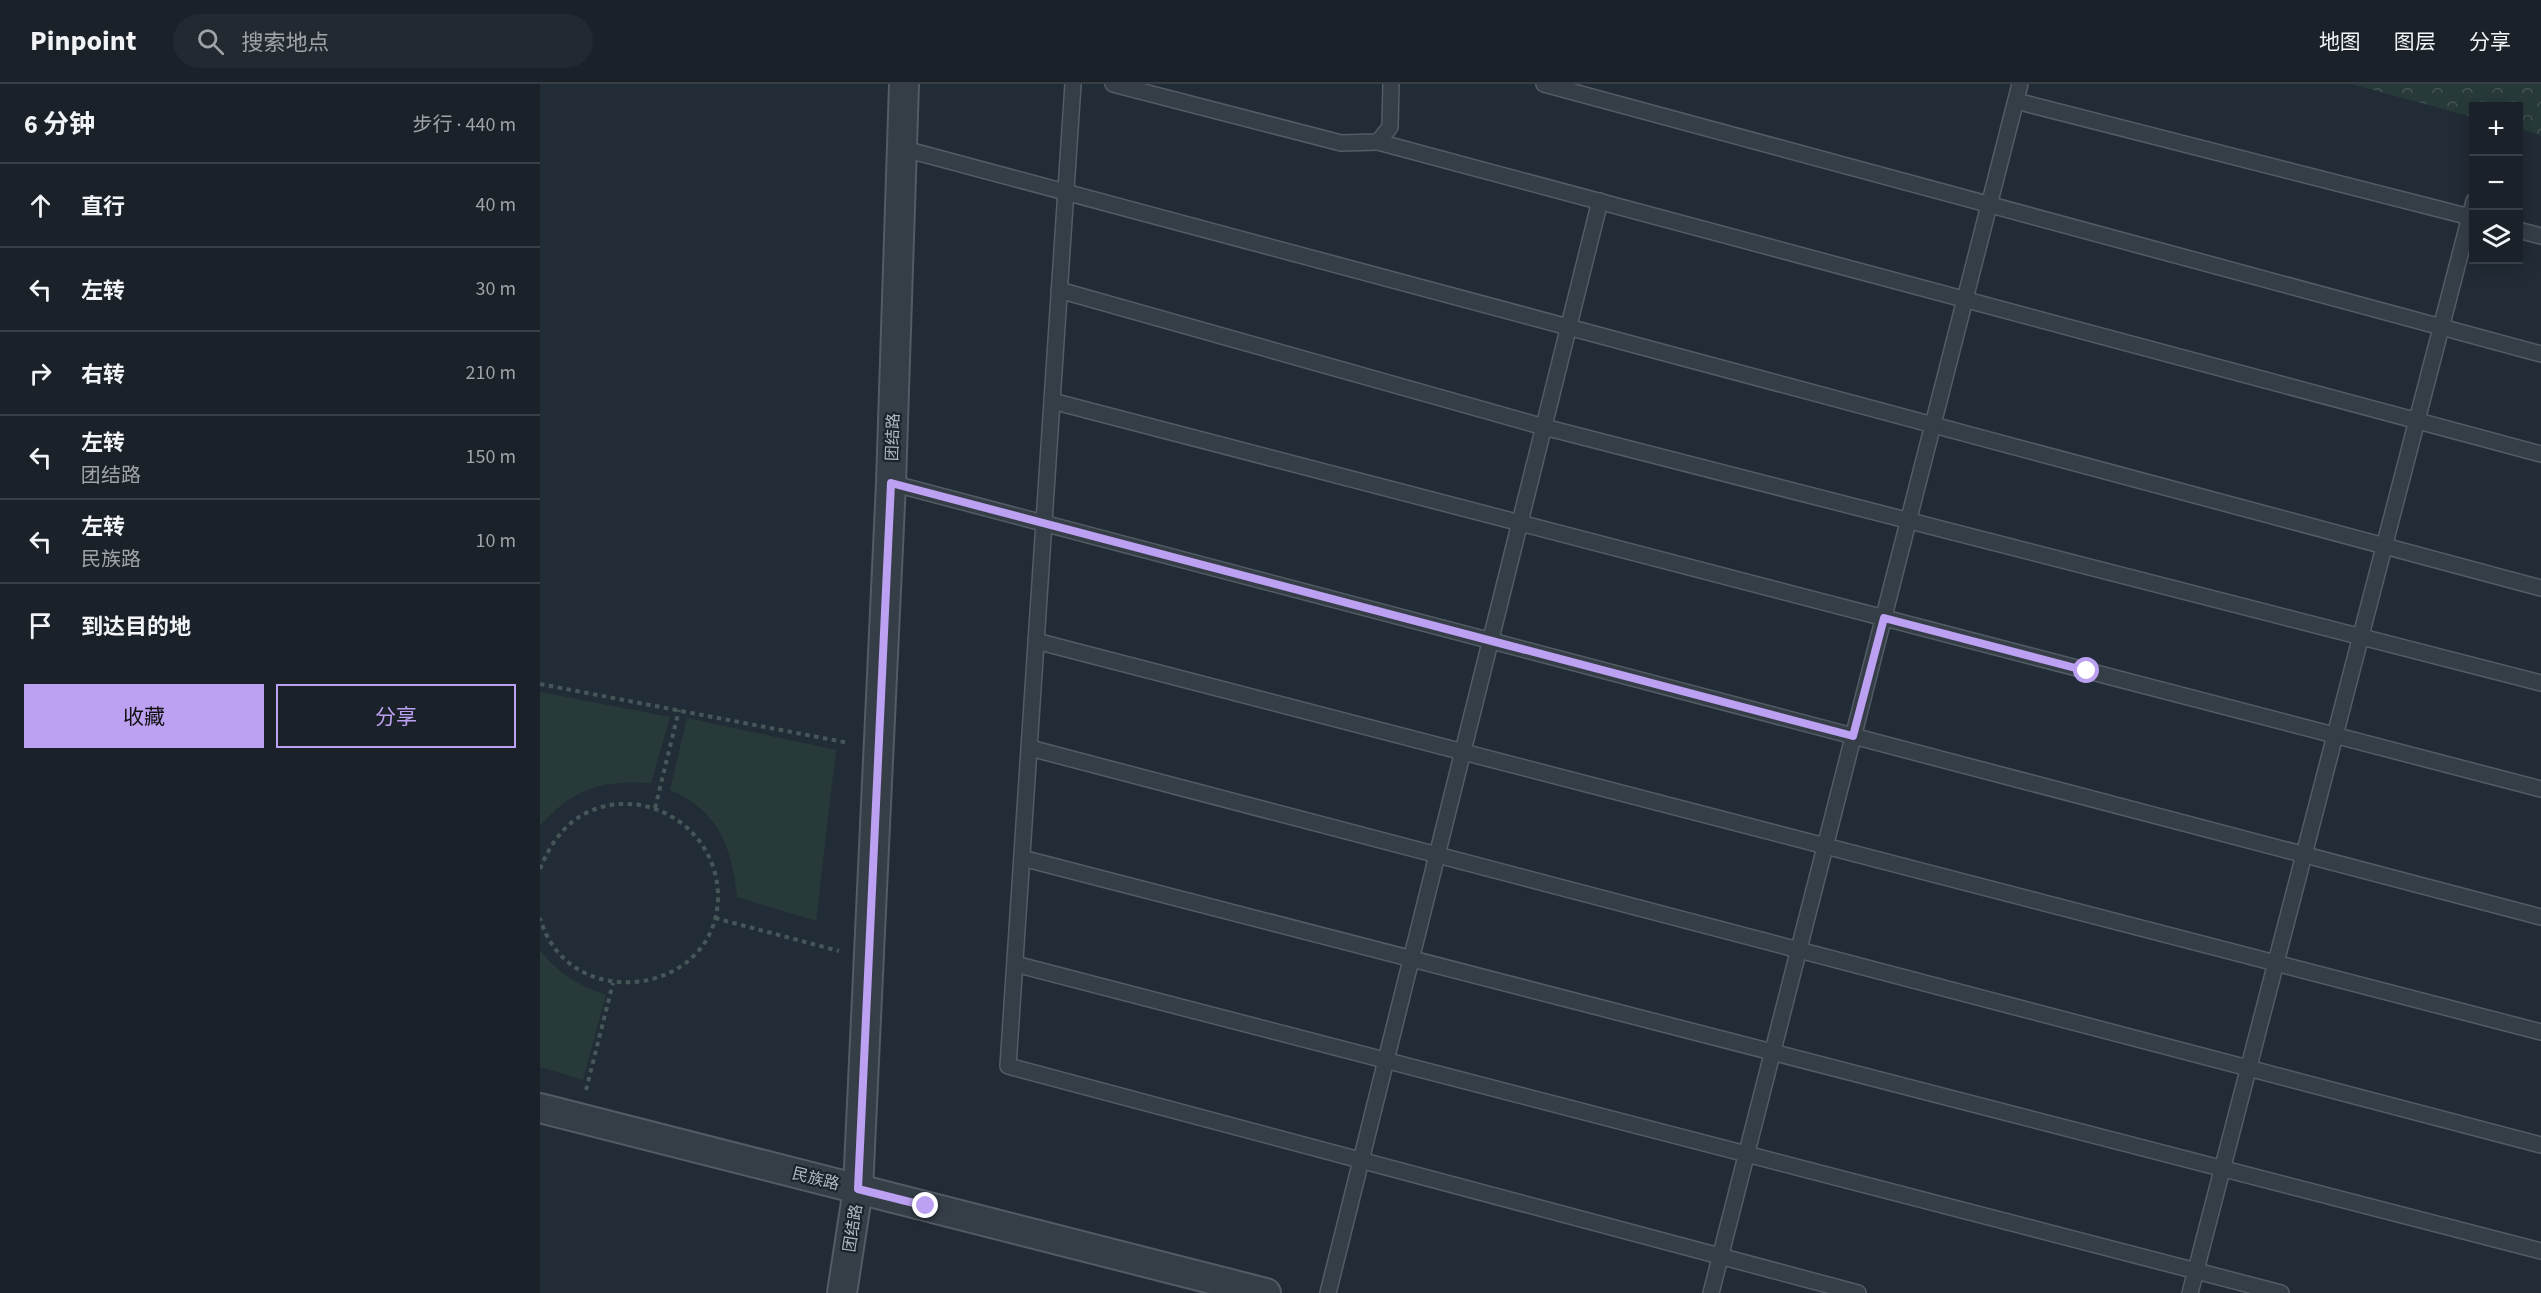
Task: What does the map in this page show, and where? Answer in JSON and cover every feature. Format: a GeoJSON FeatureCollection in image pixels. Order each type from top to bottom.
{"type":"FeatureCollection","features":[{"type":"Feature","properties":{"kind":"street","name":"团结路"},"geometry":{"type":"LineString","coordinates":[[842,1293],[858,1189],[891,483],[904,84]]}},
{"type":"Feature","properties":{"kind":"street","name":"民族路"},"geometry":{"type":"LineString","coordinates":[[540,1108],[1266,1293]]}},
{"type":"Feature","properties":{"kind":"lane"},"geometry":{"type":"LineString","coordinates":[[1073,84],[1008,1066],[1858,1293]]}},
{"type":"Feature","properties":{"kind":"lane"},"geometry":{"type":"LineString","coordinates":[[1113,84],[1341,143],[1378,142],[2541,454]]}},
{"type":"Feature","properties":{"kind":"lane"},"geometry":{"type":"LineString","coordinates":[[1378,142],[1390,127],[1391,84]]}},
{"type":"Feature","properties":{"kind":"lane"},"geometry":{"type":"LineString","coordinates":[[1544,84],[2541,354]]}},
{"type":"Feature","properties":{"kind":"lane"},"geometry":{"type":"LineString","coordinates":[[1711,1293],[2020,84]]}},
{"type":"Feature","properties":{"kind":"lane"},"geometry":{"type":"LineString","coordinates":[[2016,101],[2469,217]]}},
{"type":"Feature","properties":{"kind":"lane"},"geometry":{"type":"LineString","coordinates":[[902,148],[2541,588]]}},
{"type":"Feature","properties":{"kind":"lane"},"geometry":{"type":"LineString","coordinates":[[1328,1293],[1600,201]]}},
{"type":"Feature","properties":{"kind":"lane"},"geometry":{"type":"LineString","coordinates":[[2190,1293],[2416,420],[2469,225]]}},
{"type":"Feature","properties":{"kind":"lane"},"geometry":{"type":"LineString","coordinates":[[2523,231],[2541,236]]}},
{"type":"Feature","properties":{"kind":"lane"},"geometry":{"type":"LineString","coordinates":[[1059,290],[1544,427],[2541,683]]}},
{"type":"Feature","properties":{"kind":"lane"},"geometry":{"type":"LineString","coordinates":[[1052,401],[2541,789]]}},
{"type":"Feature","properties":{"kind":"lane"},"geometry":{"type":"LineString","coordinates":[[891,483],[2541,917]]}},
{"type":"Feature","properties":{"kind":"lane"},"geometry":{"type":"LineString","coordinates":[[1036,641],[2541,1032]]}},
{"type":"Feature","properties":{"kind":"lane"},"geometry":{"type":"LineString","coordinates":[[1030,748],[2541,1145]]}},
{"type":"Feature","properties":{"kind":"lane"},"geometry":{"type":"LineString","coordinates":[[1022,858],[2541,1251]]}},
{"type":"Feature","properties":{"kind":"lane"},"geometry":{"type":"LineString","coordinates":[[1015,964],[2281,1293]]}},
{"type":"Feature","properties":{"kind":"path"},"geometry":{"type":"LineString","coordinates":[[540,684],[878,748]]}},
{"type":"Feature","properties":{"kind":"path"},"geometry":{"type":"LineString","coordinates":[[655,808],[679,710]]}},
{"type":"Feature","properties":{"kind":"path"},"geometry":{"type":"LineString","coordinates":[[540,869],[554,842],[564,829],[584,814],[607,806],[623,804],[655,808],[676,818],[693,832],[707,851],[715,873],[718,895],[715,918],[700,947],[676,970],[656,979],[634,984],[613,983],[588,976],[567,962],[551,943],[540,918]]}},
{"type":"Feature","properties":{"kind":"path"},"geometry":{"type":"LineString","coordinates":[[715,918],[868,959]]}},
{"type":"Feature","properties":{"kind":"path"},"geometry":{"type":"LineString","coordinates":[[579,1118],[613,983]]}},
{"type":"Feature","properties":{"kind":"green space"},"geometry":{"type":"Polygon","coordinates":[[[2351,84],[2541,84],[2541,135],[2523,130],[2523,102],[2469,102],[2469,116],[2351,84]]]}},
{"type":"Feature","properties":{"kind":"green space"},"geometry":{"type":"Polygon","coordinates":[[[540,692],[670,717],[651,783],[617,783],[589,789],[564,803],[540,826],[540,692]]]}},
{"type":"Feature","properties":{"kind":"green space"},"geometry":{"type":"Polygon","coordinates":[[[687,718],[836,750],[816,921],[737,897],[732,863],[720,833],[700,808],[670,790],[687,718]]]}},
{"type":"Feature","properties":{"kind":"green space"},"geometry":{"type":"Polygon","coordinates":[[[540,950],[569,978],[606,995],[583,1080],[540,1067],[540,950]]]}},
{"type":"Feature","properties":{"kind":"route"},"geometry":{"type":"LineString","coordinates":[[926,1206],[858,1189],[891,483],[1853,736],[1884,618],[2087,671]]}}]}
